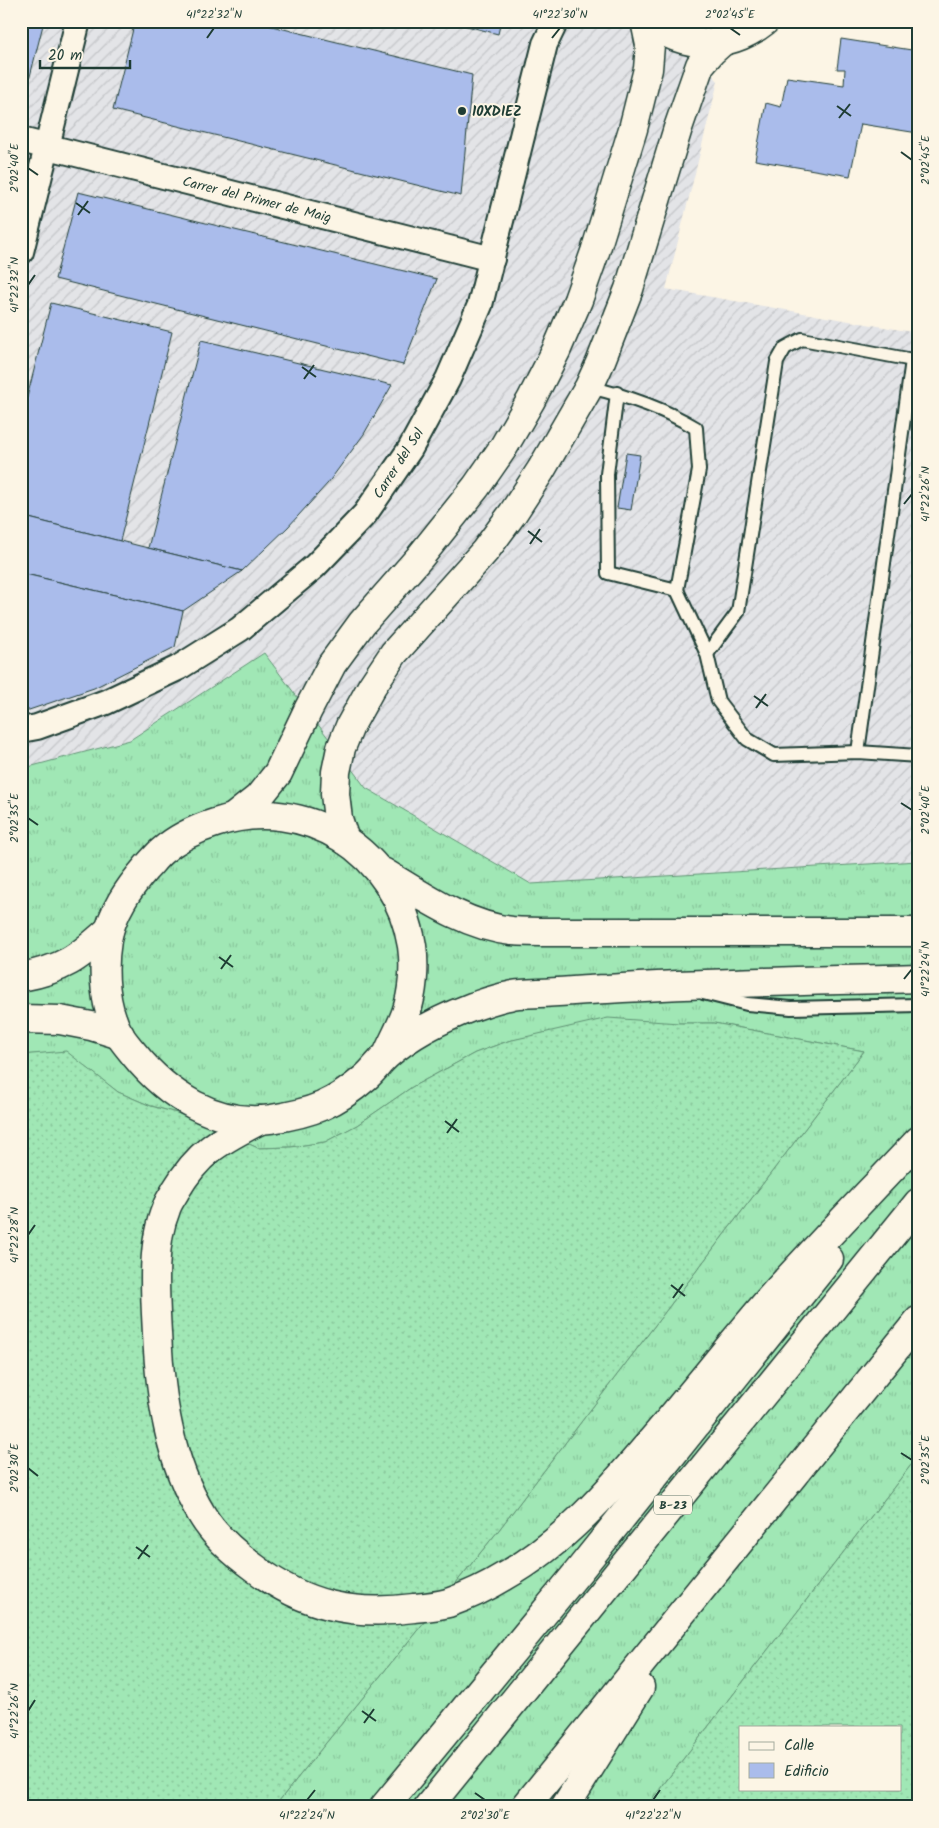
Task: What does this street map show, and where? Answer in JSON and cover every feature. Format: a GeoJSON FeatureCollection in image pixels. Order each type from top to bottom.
{"type":"FeatureCollection","features":[{"type":"Feature","properties":{"kind":"main road"},"geometry":{"type":"LineString","coordinates":[[234,817],[258,798],[278,773],[332,664],[362,623],[420,557],[476,487],[507,440],[556,351],[578,300],[592,260],[633,129],[648,69],[650,45],[645,21]]}},
{"type":"Feature","properties":{"kind":"main road"},"geometry":{"type":"LineString","coordinates":[[650,21],[665,32],[688,41],[705,43],[722,42],[745,34],[765,21]]}},
{"type":"Feature","properties":{"kind":"main road"},"geometry":{"type":"LineString","coordinates":[[345,840],[338,819],[335,794],[336,772],[341,748],[361,705],[394,653],[485,551],[513,513],[541,470],[589,387],[629,289],[678,128],[700,65],[722,42]]}},
{"type":"Feature","properties":{"kind":"main road"},"geometry":{"type":"LineString","coordinates":[[918,932],[511,931],[466,919],[424,897],[379,869],[345,840],[320,826],[292,817],[263,814],[234,817],[195,829],[161,851],[134,882],[118,906],[109,930],[104,960],[106,990],[110,1010],[120,1035],[154,1078],[177,1096],[203,1109],[231,1118],[260,1120],[300,1115],[337,1100],[369,1075],[387,1055],[427,1027],[472,1007],[510,995],[672,985],[918,978]]}},
{"type":"Feature","properties":{"kind":"main road"},"geometry":{"type":"LineString","coordinates":[[379,869],[395,894],[405,916],[412,948],[413,981],[406,1013],[387,1055]]}},
{"type":"Feature","properties":{"kind":"main road"},"geometry":{"type":"LineString","coordinates":[[21,977],[44,973],[67,964],[88,949],[109,930]]}},
{"type":"Feature","properties":{"kind":"main road"},"geometry":{"type":"LineString","coordinates":[[21,1019],[60,1020],[91,1026],[120,1035]]}},
{"type":"Feature","properties":{"kind":"main road"},"geometry":{"type":"LineString","coordinates":[[260,1120],[224,1139],[201,1156],[183,1180],[166,1208],[157,1243],[156,1303],[158,1358],[168,1431],[184,1480],[203,1516],[220,1538],[244,1561],[270,1580],[310,1600],[345,1609],[386,1612],[445,1604],[480,1590],[510,1574],[556,1540],[588,1512],[623,1475],[775,1293],[918,1142]]}},
{"type":"Feature","properties":{"kind":"main road"},"geometry":{"type":"LineString","coordinates":[[384,1807],[577,1573],[787,1313],[918,1142]]}},
{"type":"Feature","properties":{"kind":"main road","name":"B-23"},"geometry":{"type":"LineString","coordinates":[[428,1807],[918,1203]]}},
{"type":"Feature","properties":{"kind":"main road"},"geometry":{"type":"LineString","coordinates":[[524,1807],[708,1578],[918,1322]]}},
{"type":"Feature","properties":{"kind":"main road"},"geometry":{"type":"LineString","coordinates":[[566,1807],[708,1578]]}},
{"type":"Feature","properties":{"kind":"street"},"geometry":{"type":"LineString","coordinates":[[21,252],[78,21]]}},
{"type":"Feature","properties":{"kind":"street","name":"Carrer del Sol"},"geometry":{"type":"LineString","coordinates":[[21,730],[37,727],[106,702],[178,668],[240,629],[315,566],[365,514],[410,449],[448,380],[480,305],[545,44],[556,21]]}},
{"type":"Feature","properties":{"kind":"street","name":"Carrer del Primer de Maig"},"geometry":{"type":"LineString","coordinates":[[21,140],[492,259]]}},
{"type":"Feature","properties":{"kind":"lane"},"geometry":{"type":"LineString","coordinates":[[707,654],[738,612],[777,362],[785,348],[802,338],[915,360],[858,752]]}},
{"type":"Feature","properties":{"kind":"lane"},"geometry":{"type":"LineString","coordinates":[[589,387],[617,394],[672,413],[696,428],[699,470],[678,590],[707,654],[718,701],[747,739],[774,755],[858,752],[918,756]]}},
{"type":"Feature","properties":{"kind":"lane"},"geometry":{"type":"LineString","coordinates":[[617,394],[607,474],[608,573],[678,590]]}},
{"type":"Feature","properties":{"kind":"lane"},"geometry":{"type":"LineString","coordinates":[[672,985],[747,1004],[791,1008],[918,1005]]}},
{"type":"Feature","properties":{"kind":"shaded area"},"geometry":{"type":"Polygon","coordinates":[[[21,21],[662,21],[718,81],[666,289],[918,333],[918,861],[531,884],[366,788],[264,653],[130,740],[21,769],[21,21]]]}},
{"type":"Feature","properties":{"kind":"green space"},"geometry":{"type":"Polygon","coordinates":[[[264,653],[366,788],[531,884],[918,861],[918,1456],[646,1807],[274,1807],[498,1531],[864,1051],[714,1023],[679,1023],[540,1035],[508,1041],[475,1053],[412,1087],[357,1125],[325,1142],[291,1147],[258,1148],[184,1115],[151,1106],[118,1092],[66,1052],[21,1055],[21,769],[130,740],[264,653]]]}},
{"type":"Feature","properties":{"kind":"green space"},"geometry":{"type":"Polygon","coordinates":[[[608,1018],[679,1023],[714,1023],[864,1051],[498,1531],[274,1807],[21,1807],[21,1055],[66,1051],[118,1092],[151,1106],[184,1115],[258,1148],[291,1147],[325,1142],[357,1125],[412,1087],[475,1053],[508,1041],[608,1018]]]}},
{"type":"Feature","properties":{"kind":"green space"},"geometry":{"type":"Polygon","coordinates":[[[918,1456],[918,1807],[646,1807],[918,1456]]]}},
{"type":"Feature","properties":{"kind":"building"},"geometry":{"type":"Polygon","coordinates":[[[21,21],[44,21],[22,108],[21,108],[21,21]]]}},
{"type":"Feature","properties":{"kind":"building"},"geometry":{"type":"Polygon","coordinates":[[[135,21],[251,21],[472,75],[461,196],[113,110],[135,21]]]}},
{"type":"Feature","properties":{"kind":"building"},"geometry":{"type":"Polygon","coordinates":[[[447,21],[501,21],[498,34],[447,21]]]}},
{"type":"Feature","properties":{"kind":"building"},"geometry":{"type":"Polygon","coordinates":[[[841,39],[918,51],[918,133],[861,124],[850,176],[755,160],[766,103],[781,107],[787,77],[844,85],[845,69],[837,69],[841,39]]]}},
{"type":"Feature","properties":{"kind":"building"},"geometry":{"type":"Polygon","coordinates":[[[78,192],[437,279],[403,365],[55,279],[78,192]]]}},
{"type":"Feature","properties":{"kind":"building"},"geometry":{"type":"Polygon","coordinates":[[[51,303],[172,332],[120,541],[21,516],[21,421],[51,303]]]}},
{"type":"Feature","properties":{"kind":"building"},"geometry":{"type":"Polygon","coordinates":[[[201,340],[392,385],[364,434],[328,483],[288,527],[242,571],[148,548],[201,340]]]}},
{"type":"Feature","properties":{"kind":"building"},"geometry":{"type":"Polygon","coordinates":[[[626,453],[640,455],[631,510],[617,508],[626,453]]]}},
{"type":"Feature","properties":{"kind":"building"},"geometry":{"type":"Polygon","coordinates":[[[21,516],[242,571],[183,611],[21,573],[21,516]]]}},
{"type":"Feature","properties":{"kind":"building"},"geometry":{"type":"Polygon","coordinates":[[[21,573],[183,611],[175,647],[94,688],[29,710],[21,710],[21,573]]]}},
{"type":"Feature","properties":{"kind":"place","name":"10XDIEZ"},"geometry":{"type":"Point","coordinates":[462,111]}}]}
